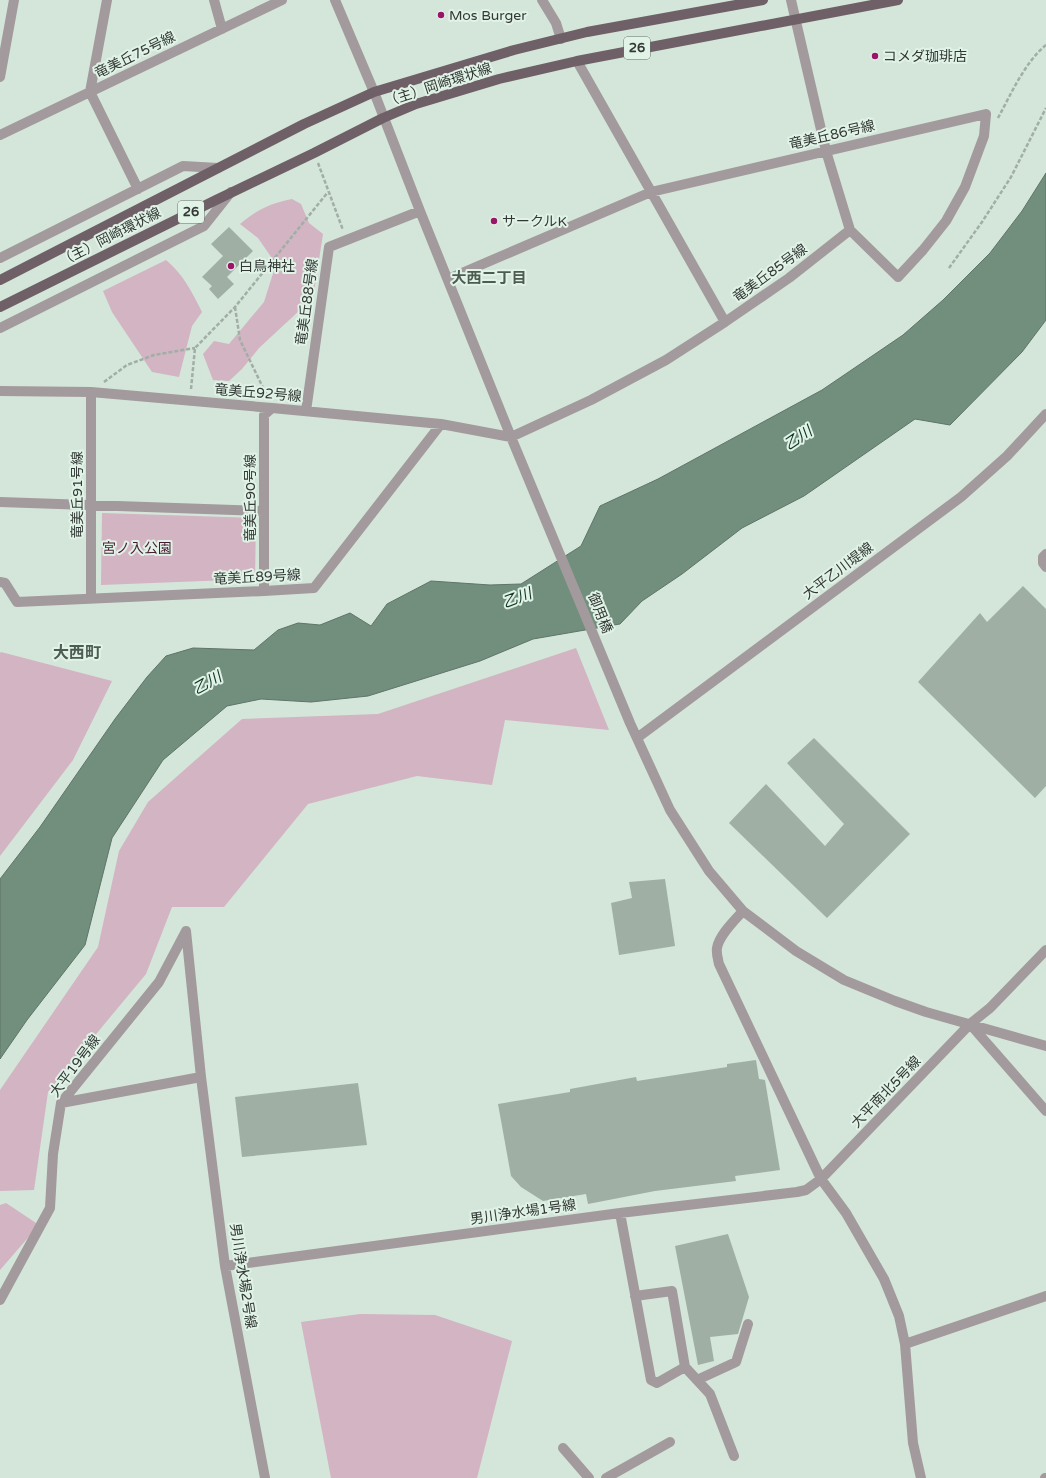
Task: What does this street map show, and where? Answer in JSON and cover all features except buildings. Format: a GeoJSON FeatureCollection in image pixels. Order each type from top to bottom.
{"type":"FeatureCollection","features":[{"type":"Feature","properties":{"kind":"main road","name":"（主）岡崎環状線"},"geometry":{"type":"LineString","coordinates":[[0,280],[336,108],[374,92],[514,50],[587,32],[763,0]]}},
{"type":"Feature","properties":{"kind":"main road","name":"（主）岡崎環状線"},"geometry":{"type":"LineString","coordinates":[[0,307],[231,192],[314,153],[382,118],[416,104],[499,79],[577,61],[898,0]]}},
{"type":"Feature","properties":{"kind":"street"},"geometry":{"type":"LineString","coordinates":[[0,77],[14,0]]}},
{"type":"Feature","properties":{"kind":"street"},"geometry":{"type":"LineString","coordinates":[[107,0],[90,92],[138,189]]}},
{"type":"Feature","properties":{"kind":"street"},"geometry":{"type":"LineString","coordinates":[[214,0],[222,29]]}},
{"type":"Feature","properties":{"kind":"street","name":"竜美丘75号線"},"geometry":{"type":"LineString","coordinates":[[0,136],[282,0]]}},
{"type":"Feature","properties":{"kind":"street","name":"御用橋"},"geometry":{"type":"LineString","coordinates":[[335,0],[374,92],[382,118],[511,437],[637,738],[670,810],[709,871],[744,911],[796,951],[844,980],[895,1001],[1046,1046]]}},
{"type":"Feature","properties":{"kind":"street"},"geometry":{"type":"LineString","coordinates":[[542,0],[556,24],[561,39]]}},
{"type":"Feature","properties":{"kind":"street"},"geometry":{"type":"LineString","coordinates":[[791,0],[826,151],[850,230]]}},
{"type":"Feature","properties":{"kind":"street"},"geometry":{"type":"LineString","coordinates":[[577,61],[725,322]]}},
{"type":"Feature","properties":{"kind":"street","name":"竜美丘86号線"},"geometry":{"type":"LineString","coordinates":[[448,279],[651,192],[986,114],[984,136],[965,187],[946,221],[923,250],[898,277],[850,230]]}},
{"type":"Feature","properties":{"kind":"street"},"geometry":{"type":"LineString","coordinates":[[0,258],[183,166],[218,168]]}},
{"type":"Feature","properties":{"kind":"street"},"geometry":{"type":"LineString","coordinates":[[0,328],[204,226],[231,192]]}},
{"type":"Feature","properties":{"kind":"street","name":"竜美丘88号線"},"geometry":{"type":"LineString","coordinates":[[306,411],[329,247],[420,211]]}},
{"type":"Feature","properties":{"kind":"street","name":"竜美丘85号線"},"geometry":{"type":"LineString","coordinates":[[511,437],[598,397],[666,360],[789,278],[850,230]]}},
{"type":"Feature","properties":{"kind":"street","name":"竜美丘92号線"},"geometry":{"type":"LineString","coordinates":[[0,391],[91,392],[306,411],[441,424],[511,437]]}},
{"type":"Feature","properties":{"kind":"street","name":"竜美丘91号線"},"geometry":{"type":"LineString","coordinates":[[90,598],[91,392]]}},
{"type":"Feature","properties":{"kind":"street","name":"竜美丘90号線"},"geometry":{"type":"LineString","coordinates":[[264,591],[264,415],[272,408]]}},
{"type":"Feature","properties":{"kind":"street","name":"大平乙川堤線"},"geometry":{"type":"LineString","coordinates":[[637,738],[961,497],[1007,456],[1046,414]]}},
{"type":"Feature","properties":{"kind":"street","name":"竜美丘89号線"},"geometry":{"type":"LineString","coordinates":[[0,582],[5,583],[17,602],[314,588],[441,424]]}},
{"type":"Feature","properties":{"kind":"street"},"geometry":{"type":"LineString","coordinates":[[0,502],[263,511]]}},
{"type":"Feature","properties":{"kind":"street"},"geometry":{"type":"LineString","coordinates":[[1046,554],[1043,557],[1043,563],[1046,567]]}},
{"type":"Feature","properties":{"kind":"street"},"geometry":{"type":"LineString","coordinates":[[744,911],[718,943],[717,949],[719,964],[821,1179],[846,1213],[884,1279],[899,1316],[905,1344],[913,1444],[921,1478]]}},
{"type":"Feature","properties":{"kind":"street","name":"男川浄水場2号線"},"geometry":{"type":"LineString","coordinates":[[186,931],[201,1076],[225,1266],[265,1478]]}},
{"type":"Feature","properties":{"kind":"street","name":"大平19号線"},"geometry":{"type":"LineString","coordinates":[[0,1300],[50,1208],[53,1154],[61,1103],[159,982],[186,931]]}},
{"type":"Feature","properties":{"kind":"street","name":"大平南北5号線"},"geometry":{"type":"LineString","coordinates":[[821,1179],[970,1024],[990,1008],[1046,950]]}},
{"type":"Feature","properties":{"kind":"street"},"geometry":{"type":"LineString","coordinates":[[970,1024],[1046,1111]]}},
{"type":"Feature","properties":{"kind":"street"},"geometry":{"type":"LineString","coordinates":[[61,1103],[201,1076]]}},
{"type":"Feature","properties":{"kind":"street","name":"男川浄水場1号線"},"geometry":{"type":"LineString","coordinates":[[225,1266],[620,1213],[797,1192],[806,1190],[821,1179]]}},
{"type":"Feature","properties":{"kind":"street"},"geometry":{"type":"LineString","coordinates":[[620,1213],[652,1380],[657,1383],[685,1367]]}},
{"type":"Feature","properties":{"kind":"street"},"geometry":{"type":"LineString","coordinates":[[635,1296],[672,1291],[685,1367],[710,1394],[734,1456]]}},
{"type":"Feature","properties":{"kind":"street"},"geometry":{"type":"LineString","coordinates":[[905,1344],[1046,1296]]}},
{"type":"Feature","properties":{"kind":"street"},"geometry":{"type":"LineString","coordinates":[[697,1380],[736,1362],[748,1324]]}},
{"type":"Feature","properties":{"kind":"street"},"geometry":{"type":"LineString","coordinates":[[606,1478],[670,1442]]}},
{"type":"Feature","properties":{"kind":"street"},"geometry":{"type":"LineString","coordinates":[[562,1448],[589,1478]]}},
{"type":"Feature","properties":{"kind":"path"},"geometry":{"type":"LineString","coordinates":[[997,119],[1027,67],[1039,51],[1046,45]]}},
{"type":"Feature","properties":{"kind":"path"},"geometry":{"type":"LineString","coordinates":[[949,268],[982,222],[1011,177],[1046,108]]}},
{"type":"Feature","properties":{"kind":"path"},"geometry":{"type":"LineString","coordinates":[[314,153],[347,240]]}},
{"type":"Feature","properties":{"kind":"path"},"geometry":{"type":"LineString","coordinates":[[91,392],[127,365],[154,355],[195,348],[234,307],[328,192]]}},
{"type":"Feature","properties":{"kind":"path"},"geometry":{"type":"LineString","coordinates":[[234,307],[240,340],[272,408]]}},
{"type":"Feature","properties":{"kind":"path"},"geometry":{"type":"LineString","coordinates":[[191,401],[195,348]]}},
{"type":"Feature","properties":{"kind":"green space"},"geometry":{"type":"Polygon","coordinates":[[[292,199],[301,204],[309,223],[323,234],[313,298],[259,348],[242,369],[229,381],[213,380],[203,354],[214,341],[229,344],[264,302],[276,264],[258,238],[240,224],[252,214],[264,208],[292,199]]]}},
{"type":"Feature","properties":{"kind":"green space"},"geometry":{"type":"Polygon","coordinates":[[[166,260],[182,277],[191,290],[202,312],[192,326],[179,377],[152,372],[112,312],[103,291],[166,260]]]}},
{"type":"Feature","properties":{"kind":"green space","name":"宮ノ入公園"},"geometry":{"type":"Polygon","coordinates":[[[102,513],[256,518],[255,579],[101,585],[102,513]]]}},
{"type":"Feature","properties":{"kind":"green space"},"geometry":{"type":"Polygon","coordinates":[[[576,648],[609,730],[505,720],[492,785],[417,776],[308,804],[224,907],[172,907],[146,974],[48,1092],[34,1190],[0,1191],[0,1090],[98,947],[119,851],[148,802],[242,719],[378,714],[576,648]]]}},
{"type":"Feature","properties":{"kind":"green space"},"geometry":{"type":"Polygon","coordinates":[[[1,652],[112,681],[73,760],[0,856],[0,653],[1,652]]]}},
{"type":"Feature","properties":{"kind":"green space"},"geometry":{"type":"Polygon","coordinates":[[[6,1203],[39,1225],[0,1270],[0,1205],[6,1203]]]}},
{"type":"Feature","properties":{"kind":"green space"},"geometry":{"type":"Polygon","coordinates":[[[360,1314],[435,1315],[512,1341],[477,1478],[331,1478],[301,1322],[360,1314]]]}},
{"type":"Feature","properties":{"kind":"water","name":"乙川"},"geometry":{"type":"Polygon","coordinates":[[[1046,173],[1046,320],[1022,352],[950,425],[915,419],[804,496],[742,528],[682,574],[642,601],[620,624],[533,639],[480,661],[368,696],[311,702],[261,699],[227,706],[163,760],[112,838],[85,945],[27,1020],[0,1059],[0,879],[40,827],[115,719],[147,677],[166,656],[193,648],[254,650],[278,630],[298,623],[320,625],[350,613],[371,626],[387,604],[431,581],[490,585],[521,584],[581,546],[600,506],[658,479],[822,390],[903,335],[943,300],[990,253],[1022,211],[1046,173]]]}},
{"type":"Feature","properties":{"kind":"place","name":"Mos Burger"},"geometry":{"type":"Point","coordinates":[441,15]}},
{"type":"Feature","properties":{"kind":"place","name":"コメダ珈琲店"},"geometry":{"type":"Point","coordinates":[875,56]}},
{"type":"Feature","properties":{"kind":"place","name":"サークルK"},"geometry":{"type":"Point","coordinates":[494,221]}},
{"type":"Feature","properties":{"kind":"place","name":"白鳥神社"},"geometry":{"type":"Point","coordinates":[231,266]}},
{"type":"Feature","properties":{"kind":"district","name":"大西二丁目"},"geometry":{"type":"Point","coordinates":[489,278]}},
{"type":"Feature","properties":{"kind":"district","name":"大西町"},"geometry":{"type":"Point","coordinates":[77,653]}}]}
